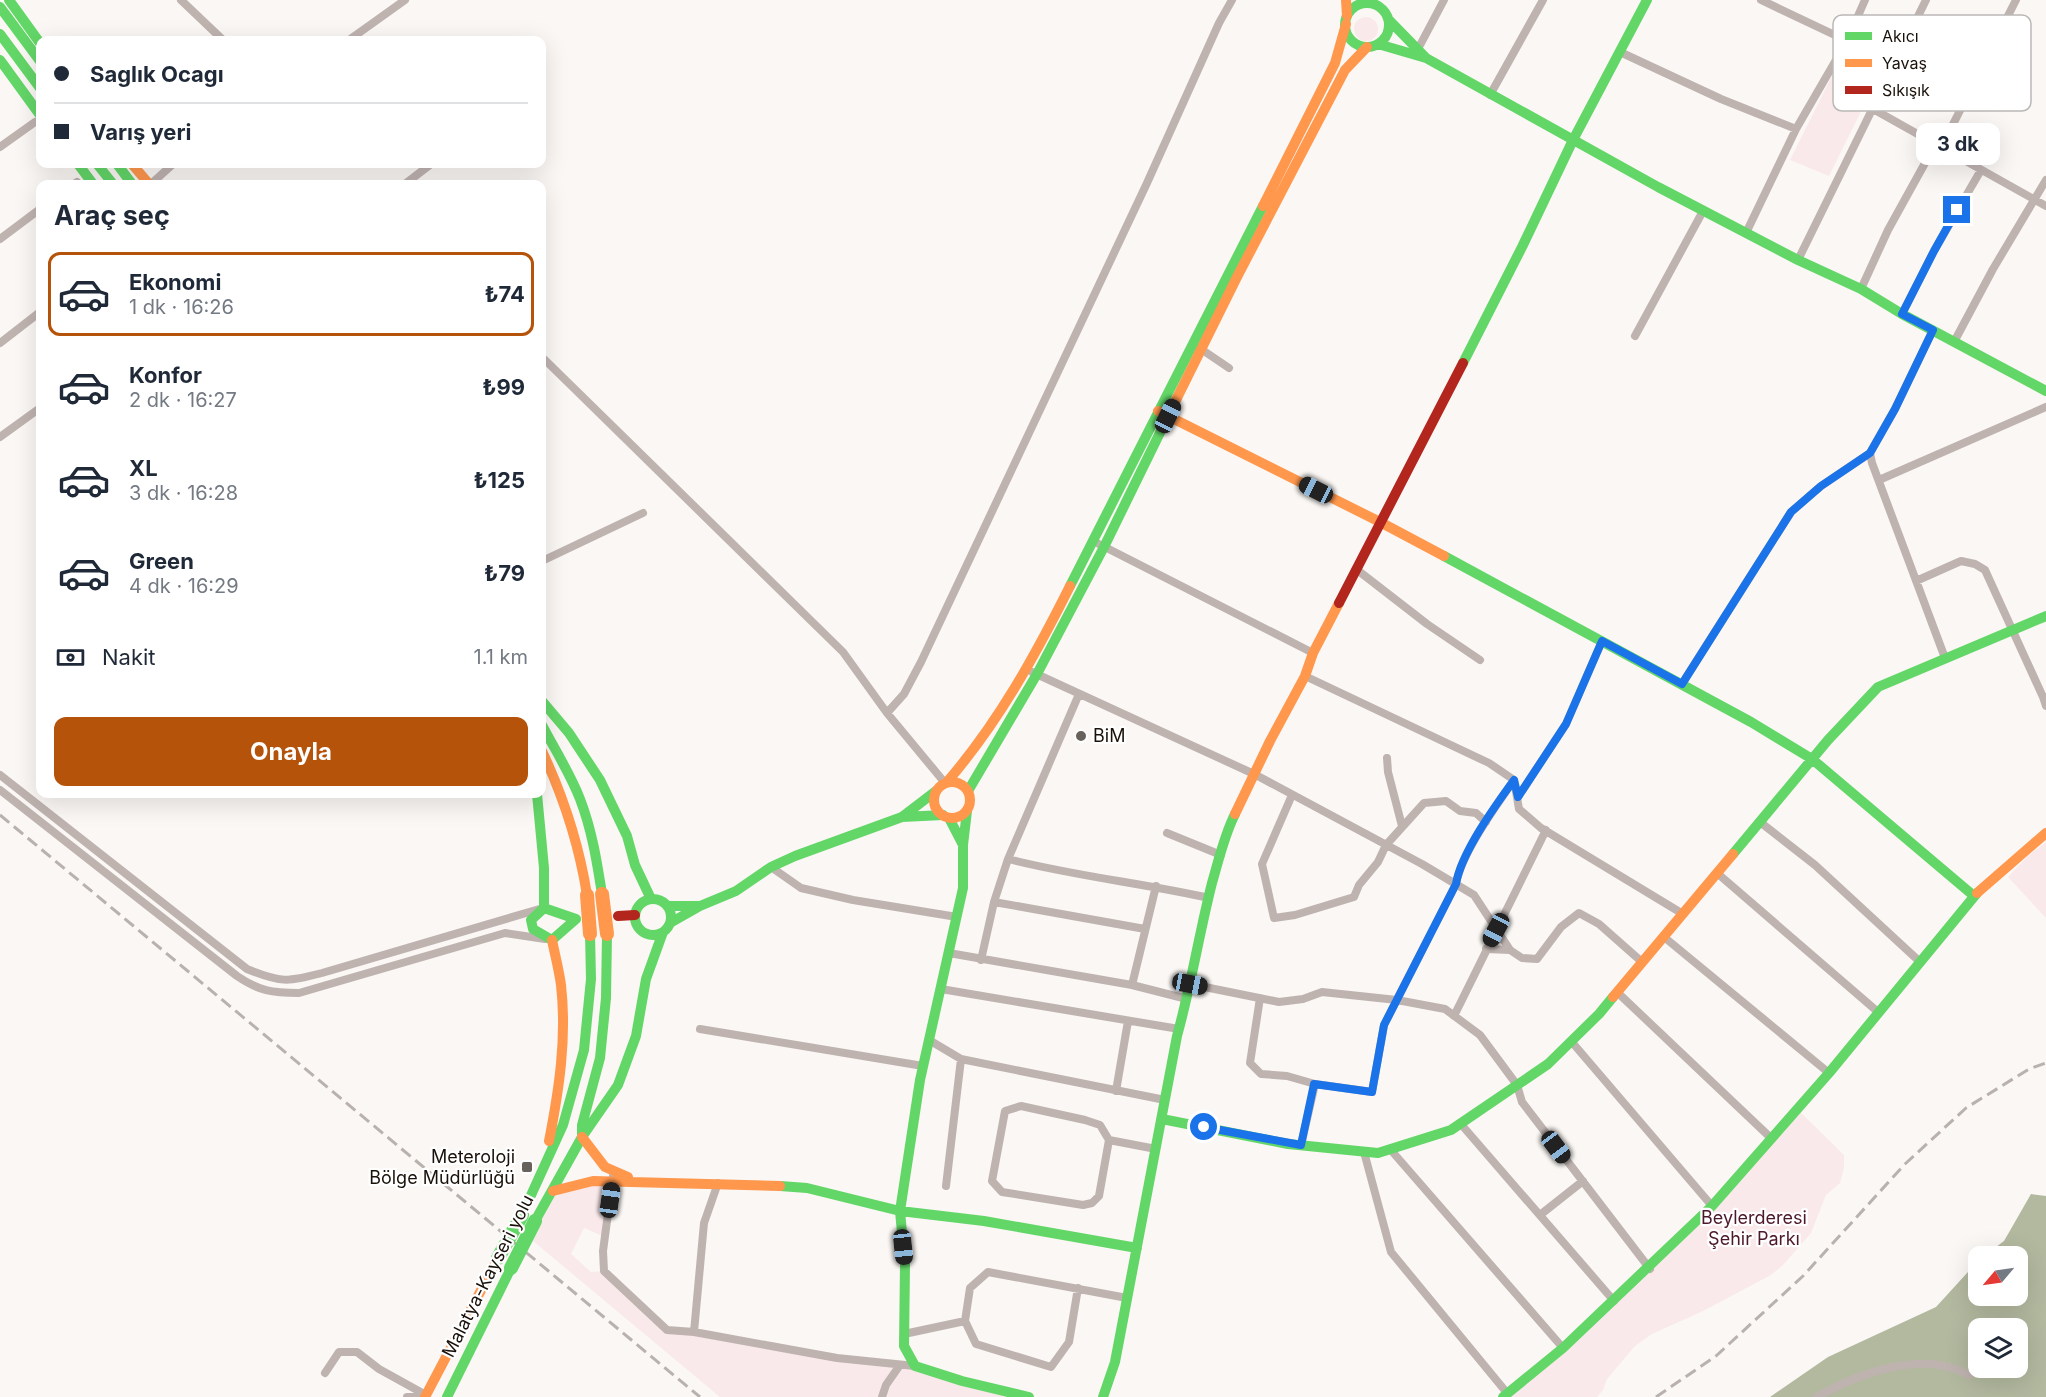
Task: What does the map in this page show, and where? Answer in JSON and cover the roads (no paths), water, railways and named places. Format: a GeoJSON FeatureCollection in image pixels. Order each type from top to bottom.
{"type":"FeatureCollection","features":[{"type":"Feature","properties":{"kind":"main road"},"geometry":{"type":"LineString","coordinates":[[9,0],[36,37]]}},
{"type":"Feature","properties":{"kind":"main road"},"geometry":{"type":"LineString","coordinates":[[1346,0],[1347,35],[1352,41],[1358,45],[1422,53]]}},
{"type":"Feature","properties":{"kind":"main road"},"geometry":{"type":"LineString","coordinates":[[1103,1397],[1115,1362],[1197,943],[1225,835],[1305,676],[1313,654],[1522,247],[1573,140],[1647,0]]}},
{"type":"Feature","properties":{"kind":"main road"},"geometry":{"type":"LineString","coordinates":[[1029,1397],[962,1381],[915,1366],[904,1346],[905,1265],[900,1211],[923,1066],[963,888],[963,845],[970,803],[968,791],[1099,544],[1163,414],[1335,63],[1346,20],[1352,9],[1370,2],[1379,7],[1422,53],[1490,95],[1703,211],[1798,260],[1861,289],[1902,314],[2046,391]]}},
{"type":"Feature","properties":{"kind":"main road"},"geometry":{"type":"LineString","coordinates":[[0,7],[36,56]]}},
{"type":"Feature","properties":{"kind":"main road"},"geometry":{"type":"LineString","coordinates":[[1196,346],[1345,70],[1388,33],[1388,18]]}},
{"type":"Feature","properties":{"kind":"main road"},"geometry":{"type":"LineString","coordinates":[[0,34],[36,83]]}},
{"type":"Feature","properties":{"kind":"main road"},"geometry":{"type":"LineString","coordinates":[[0,60],[36,115]]}},
{"type":"Feature","properties":{"kind":"main road"},"geometry":{"type":"LineString","coordinates":[[100,168],[110,180]]}},
{"type":"Feature","properties":{"kind":"main road"},"geometry":{"type":"LineString","coordinates":[[136,168],[146,180]]}},
{"type":"Feature","properties":{"kind":"main road"},"geometry":{"type":"LineString","coordinates":[[1163,414],[1380,522],[1751,722],[1812,759],[1974,896]]}},
{"type":"Feature","properties":{"kind":"main road"},"geometry":{"type":"LineString","coordinates":[[1162,1119],[1301,1145],[1378,1153],[1451,1130],[1548,1064],[1599,1014],[1812,759],[1878,687],[2046,616]]}},
{"type":"Feature","properties":{"kind":"main road"},"geometry":{"type":"LineString","coordinates":[[613,1177],[599,1165],[582,1137],[618,1084],[636,1036],[646,980],[667,927],[670,911],[663,902],[651,899],[640,904],[635,915],[636,921],[642,931],[652,935],[667,927],[700,906],[736,891],[771,867],[903,817],[943,786],[972,755],[1032,672]]}},
{"type":"Feature","properties":{"kind":"main road"},"geometry":{"type":"LineString","coordinates":[[546,706],[569,733],[600,780],[627,836],[635,866],[651,899]]}},
{"type":"Feature","properties":{"kind":"main road","name":"Malatya-Kayseri yolu"},"geometry":{"type":"LineString","coordinates":[[447,1397],[511,1268],[528,1218],[553,1191],[582,1137],[582,1125],[600,1058],[606,998],[607,934],[595,847],[571,780],[546,733]]}},
{"type":"Feature","properties":{"kind":"main road"},"geometry":{"type":"LineString","coordinates":[[541,1175],[563,1125],[584,1050],[591,979],[587,895],[581,856],[560,787],[546,759]]}},
{"type":"Feature","properties":{"kind":"main road"},"geometry":{"type":"LineString","coordinates":[[943,786],[959,783],[968,791]]}},
{"type":"Feature","properties":{"kind":"main road"},"geometry":{"type":"LineString","coordinates":[[943,786],[935,806],[946,816],[963,845]]}},
{"type":"Feature","properties":{"kind":"main road"},"geometry":{"type":"LineString","coordinates":[[425,1396],[498,1258],[528,1218],[541,1175],[558,1098],[564,1035],[561,984],[552,940],[532,929],[531,920],[544,908],[544,868],[537,798]]}},
{"type":"Feature","properties":{"kind":"main road"},"geometry":{"type":"LineString","coordinates":[[903,817],[959,817],[967,811]]}},
{"type":"Feature","properties":{"kind":"main road"},"geometry":{"type":"LineString","coordinates":[[1505,1395],[1563,1348],[1650,1269],[1712,1206],[1829,1072],[1974,896],[2046,833]]}},
{"type":"Feature","properties":{"kind":"main road"},"geometry":{"type":"LineString","coordinates":[[667,906],[700,906]]}},
{"type":"Feature","properties":{"kind":"main road"},"geometry":{"type":"LineString","coordinates":[[544,908],[576,919],[552,940]]}},
{"type":"Feature","properties":{"kind":"main road"},"geometry":{"type":"LineString","coordinates":[[618,916],[635,915]]}},
{"type":"Feature","properties":{"kind":"main road"},"geometry":{"type":"LineString","coordinates":[[553,1191],[613,1177],[643,1181],[807,1188],[900,1211],[984,1221],[1137,1248]]}},
{"type":"Feature","properties":{"kind":"street"},"geometry":{"type":"LineString","coordinates":[[181,0],[219,36]]}},
{"type":"Feature","properties":{"kind":"street"},"geometry":{"type":"LineString","coordinates":[[355,36],[405,0]]}},
{"type":"Feature","properties":{"kind":"street"},"geometry":{"type":"LineString","coordinates":[[887,712],[904,694],[921,662],[1142,194],[1219,23],[1232,0]]}},
{"type":"Feature","properties":{"kind":"street"},"geometry":{"type":"LineString","coordinates":[[1422,53],[1444,0]]}},
{"type":"Feature","properties":{"kind":"street"},"geometry":{"type":"LineString","coordinates":[[1490,95],[1544,0]]}},
{"type":"Feature","properties":{"kind":"street"},"geometry":{"type":"LineString","coordinates":[[1761,0],[1833,34]]}},
{"type":"Feature","properties":{"kind":"street"},"geometry":{"type":"LineString","coordinates":[[1858,15],[1865,0]]}},
{"type":"Feature","properties":{"kind":"street"},"geometry":{"type":"LineString","coordinates":[[1919,15],[1926,0]]}},
{"type":"Feature","properties":{"kind":"street"},"geometry":{"type":"LineString","coordinates":[[2008,15],[2016,0]]}},
{"type":"Feature","properties":{"kind":"street"},"geometry":{"type":"LineString","coordinates":[[1620,52],[1721,99],[1796,129]]}},
{"type":"Feature","properties":{"kind":"street"},"geometry":{"type":"LineString","coordinates":[[1746,233],[1796,129],[1833,65]]}},
{"type":"Feature","properties":{"kind":"street"},"geometry":{"type":"LineString","coordinates":[[1798,260],[1872,111]]}},
{"type":"Feature","properties":{"kind":"street"},"geometry":{"type":"LineString","coordinates":[[1876,111],[2046,206]]}},
{"type":"Feature","properties":{"kind":"street"},"geometry":{"type":"LineString","coordinates":[[1861,289],[1888,230],[1957,111]]}},
{"type":"Feature","properties":{"kind":"street"},"geometry":{"type":"LineString","coordinates":[[0,147],[36,120]]}},
{"type":"Feature","properties":{"kind":"street"},"geometry":{"type":"LineString","coordinates":[[155,180],[168,168]]}},
{"type":"Feature","properties":{"kind":"street"},"geometry":{"type":"LineString","coordinates":[[410,180],[425,168]]}},
{"type":"Feature","properties":{"kind":"street"},"geometry":{"type":"LineString","coordinates":[[1902,314],[1934,251],[1981,170]]}},
{"type":"Feature","properties":{"kind":"street"},"geometry":{"type":"LineString","coordinates":[[1954,342],[1993,269],[2046,180]]}},
{"type":"Feature","properties":{"kind":"street"},"geometry":{"type":"LineString","coordinates":[[1635,336],[1703,211]]}},
{"type":"Feature","properties":{"kind":"street"},"geometry":{"type":"LineString","coordinates":[[0,239],[36,212]]}},
{"type":"Feature","properties":{"kind":"street"},"geometry":{"type":"LineString","coordinates":[[0,343],[36,315]]}},
{"type":"Feature","properties":{"kind":"street"},"geometry":{"type":"LineString","coordinates":[[1682,684],[1791,512],[1821,486],[1870,453],[1895,409],[1933,330]]}},
{"type":"Feature","properties":{"kind":"street"},"geometry":{"type":"LineString","coordinates":[[1196,346],[1229,368]]}},
{"type":"Feature","properties":{"kind":"street"},"geometry":{"type":"LineString","coordinates":[[546,361],[843,652],[943,786]]}},
{"type":"Feature","properties":{"kind":"street"},"geometry":{"type":"LineString","coordinates":[[1879,480],[2046,407]]}},
{"type":"Feature","properties":{"kind":"street"},"geometry":{"type":"LineString","coordinates":[[0,437],[36,411]]}},
{"type":"Feature","properties":{"kind":"street"},"geometry":{"type":"LineString","coordinates":[[1870,453],[1945,658]]}},
{"type":"Feature","properties":{"kind":"street"},"geometry":{"type":"LineString","coordinates":[[546,559],[643,513]]}},
{"type":"Feature","properties":{"kind":"street"},"geometry":{"type":"LineString","coordinates":[[1099,544],[1313,654]]}},
{"type":"Feature","properties":{"kind":"street"},"geometry":{"type":"LineString","coordinates":[[1916,581],[1961,561],[1975,564],[1985,570],[2024,651],[2046,706]]}},
{"type":"Feature","properties":{"kind":"street"},"geometry":{"type":"LineString","coordinates":[[1356,569],[1427,624],[1480,660]]}},
{"type":"Feature","properties":{"kind":"street"},"geometry":{"type":"LineString","coordinates":[[1518,797],[1566,724],[1602,641]]}},
{"type":"Feature","properties":{"kind":"street"},"geometry":{"type":"LineString","coordinates":[[1032,672],[1254,774],[1456,884],[1474,895],[1510,950],[1522,958],[1537,959],[1561,927],[1579,914],[1599,924],[1642,962]]}},
{"type":"Feature","properties":{"kind":"street"},"geometry":{"type":"LineString","coordinates":[[1305,676],[1489,763],[1514,780],[1519,809],[1546,830],[1683,914]]}},
{"type":"Feature","properties":{"kind":"street"},"geometry":{"type":"LineString","coordinates":[[981,960],[994,902],[1008,859],[1079,694]]}},
{"type":"Feature","properties":{"kind":"street"},"geometry":{"type":"LineString","coordinates":[[1387,758],[1388,772],[1402,826]]}},
{"type":"Feature","properties":{"kind":"street"},"geometry":{"type":"LineString","coordinates":[[0,775],[247,969],[273,980],[294,980],[322,973],[544,908]]}},
{"type":"Feature","properties":{"kind":"street"},"geometry":{"type":"LineString","coordinates":[[1260,998],[1250,1063],[1260,1074],[1287,1076],[1314,1084],[1372,1092],[1384,1025],[1456,884],[1458,872],[1486,822],[1514,780]]}},
{"type":"Feature","properties":{"kind":"street"},"geometry":{"type":"LineString","coordinates":[[0,790],[237,976],[252,986],[272,993],[299,993],[505,933],[552,940]]}},
{"type":"Feature","properties":{"kind":"street"},"geometry":{"type":"LineString","coordinates":[[1292,795],[1262,864],[1274,918],[1295,915],[1354,897],[1359,885],[1378,862],[1386,845],[1424,803],[1446,801],[1460,811],[1476,813],[1486,822]]}},
{"type":"Feature","properties":{"kind":"street"},"geometry":{"type":"LineString","coordinates":[[1760,822],[1815,866],[1919,961]]}},
{"type":"Feature","properties":{"kind":"street"},"geometry":{"type":"LineString","coordinates":[[1454,1016],[1546,830]]}},
{"type":"Feature","properties":{"kind":"street"},"geometry":{"type":"LineString","coordinates":[[1167,833],[1221,855]]}},
{"type":"Feature","properties":{"kind":"street"},"geometry":{"type":"LineString","coordinates":[[1008,859],[1061,872],[1156,886],[1209,898]]}},
{"type":"Feature","properties":{"kind":"street"},"geometry":{"type":"LineString","coordinates":[[771,867],[801,888],[854,900],[957,917]]}},
{"type":"Feature","properties":{"kind":"street"},"geometry":{"type":"LineString","coordinates":[[1718,873],[1878,1012]]}},
{"type":"Feature","properties":{"kind":"street"},"geometry":{"type":"LineString","coordinates":[[1132,985],[1156,886]]}},
{"type":"Feature","properties":{"kind":"street"},"geometry":{"type":"LineString","coordinates":[[994,902],[1145,929]]}},
{"type":"Feature","properties":{"kind":"street"},"geometry":{"type":"LineString","coordinates":[[1664,936],[1829,1072]]}},
{"type":"Feature","properties":{"kind":"street"},"geometry":{"type":"LineString","coordinates":[[1486,950],[1510,950]]}},
{"type":"Feature","properties":{"kind":"street"},"geometry":{"type":"LineString","coordinates":[[949,953],[1132,985],[1187,999]]}},
{"type":"Feature","properties":{"kind":"street"},"geometry":{"type":"LineString","coordinates":[[1190,984],[1279,1002],[1303,999],[1322,992],[1396,1000],[1445,1009],[1480,1035],[1517,1085],[1522,1102],[1650,1269]]}},
{"type":"Feature","properties":{"kind":"street"},"geometry":{"type":"LineString","coordinates":[[941,989],[1179,1029]]}},
{"type":"Feature","properties":{"kind":"street"},"geometry":{"type":"LineString","coordinates":[[1617,992],[1772,1139]]}},
{"type":"Feature","properties":{"kind":"street"},"geometry":{"type":"LineString","coordinates":[[1116,1090],[1128,1021]]}},
{"type":"Feature","properties":{"kind":"street"},"geometry":{"type":"LineString","coordinates":[[700,1029],[923,1066]]}},
{"type":"Feature","properties":{"kind":"street"},"geometry":{"type":"LineString","coordinates":[[929,1040],[962,1059],[1165,1101]]}},
{"type":"Feature","properties":{"kind":"street"},"geometry":{"type":"LineString","coordinates":[[1571,1041],[1712,1206]]}},
{"type":"Feature","properties":{"kind":"street"},"geometry":{"type":"LineString","coordinates":[[946,1186],[962,1059]]}},
{"type":"Feature","properties":{"kind":"street"},"geometry":{"type":"LineString","coordinates":[[1301,1145],[1314,1084]]}},
{"type":"Feature","properties":{"kind":"street"},"geometry":{"type":"LineString","coordinates":[[1109,1140],[1099,1196],[1092,1203],[1083,1205],[1002,1192],[992,1181],[1005,1112],[1021,1106],[1085,1119],[1100,1125],[1109,1140],[1156,1149]]}},
{"type":"Feature","properties":{"kind":"street"},"geometry":{"type":"LineString","coordinates":[[1460,1123],[1614,1301]]}},
{"type":"Feature","properties":{"kind":"street"},"geometry":{"type":"LineString","coordinates":[[1390,1149],[1563,1348]]}},
{"type":"Feature","properties":{"kind":"street"},"geometry":{"type":"LineString","coordinates":[[1364,1152],[1390,1252],[1505,1395]]}},
{"type":"Feature","properties":{"kind":"street"},"geometry":{"type":"LineString","coordinates":[[613,1177],[603,1251],[604,1271],[667,1330],[694,1332],[837,1358],[915,1366]]}},
{"type":"Feature","properties":{"kind":"street"},"geometry":{"type":"LineString","coordinates":[[1540,1215],[1583,1181]]}},
{"type":"Feature","properties":{"kind":"street"},"geometry":{"type":"LineString","coordinates":[[694,1332],[704,1223],[718,1183]]}},
{"type":"Feature","properties":{"kind":"street"},"geometry":{"type":"LineString","coordinates":[[1078,1288],[1069,1342],[1051,1367],[975,1344],[965,1321],[970,1288],[988,1272],[1078,1288],[1127,1298]]}},
{"type":"Feature","properties":{"kind":"street"},"geometry":{"type":"LineString","coordinates":[[904,1334],[965,1321]]}},
{"type":"Feature","properties":{"kind":"street"},"geometry":{"type":"LineString","coordinates":[[325,1373],[339,1352],[357,1352],[379,1369],[425,1396]]}},
{"type":"Feature","properties":{"kind":"street"},"geometry":{"type":"LineString","coordinates":[[1817,1397],[1841,1383],[1870,1372],[1919,1363],[1961,1370],[1968,1374]]}},
{"type":"Feature","properties":{"kind":"street"},"geometry":{"type":"LineString","coordinates":[[882,1397],[886,1385],[900,1365]]}},
{"type":"Feature","properties":{"kind":"street"},"geometry":{"type":"LineString","coordinates":[[407,1397],[425,1396]]}},
{"type":"Feature","properties":{"kind":"railway"},"geometry":{"type":"LineString","coordinates":[[0,815],[700,1397]]}},
{"type":"Feature","properties":{"kind":"railway"},"geometry":{"type":"LineString","coordinates":[[1656,1397],[1716,1356],[1803,1276],[1905,1164],[1966,1108],[2029,1069],[2046,1063]]}},
{"type":"Feature","properties":{"kind":"place","name":"BiM"},"geometry":{"type":"Point","coordinates":[1081,736]}},
{"type":"Feature","properties":{"kind":"place","name":"Meteroloji Bölge Müdürlüğü"},"geometry":{"type":"Point","coordinates":[527,1167]}},
{"type":"Feature","properties":{"kind":"park label","name":"Beylerderesi Şehir Parkı"},"geometry":{"type":"Point","coordinates":[1754,1228]}}]}
